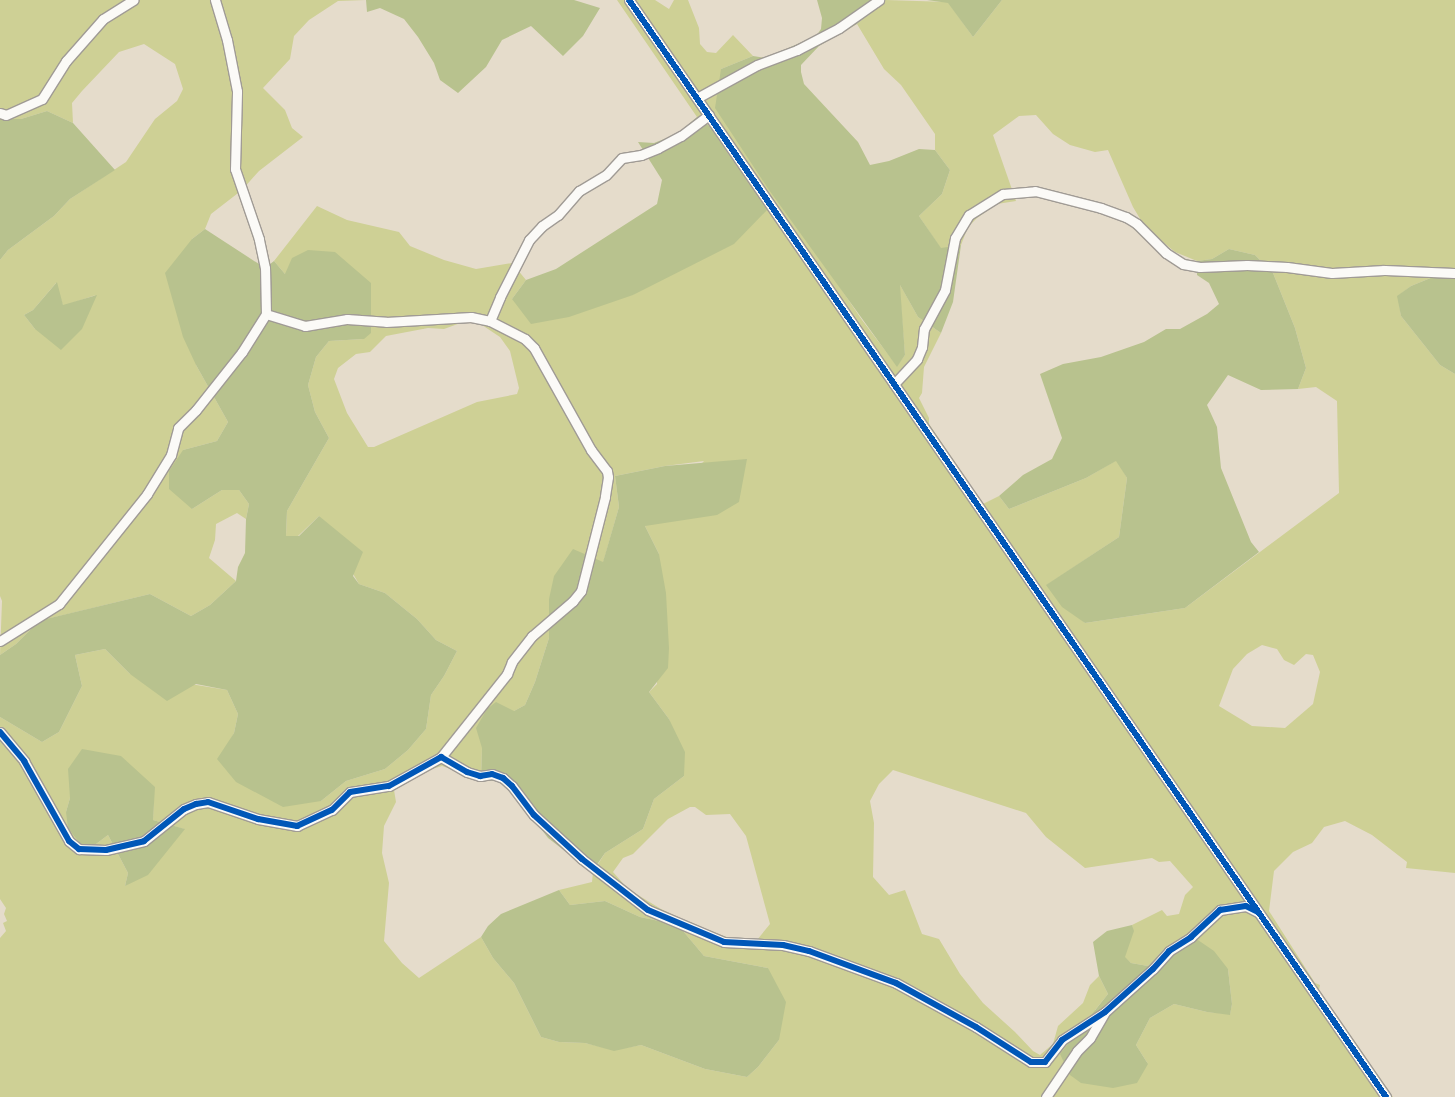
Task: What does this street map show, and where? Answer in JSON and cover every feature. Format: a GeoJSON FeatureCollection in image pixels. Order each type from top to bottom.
{"type":"FeatureCollection","features":[{"type":"Feature","properties":{"kind":"street"},"geometry":{"type":"LineString","coordinates":[[0,113],[6,115],[42,99],[66,61],[103,19],[134,0]]}},
{"type":"Feature","properties":{"kind":"street"},"geometry":{"type":"LineString","coordinates":[[0,641],[59,604],[147,494],[171,455],[178,428],[196,410],[236,359],[266,314],[265,268],[259,239],[235,169],[238,91],[227,40],[215,0]]}},
{"type":"Feature","properties":{"kind":"street"},"geometry":{"type":"LineString","coordinates":[[629,0],[1386,1097]]}},
{"type":"Feature","properties":{"kind":"street"},"geometry":{"type":"LineString","coordinates":[[696,98],[757,64],[797,50],[839,28],[879,0]]}},
{"type":"Feature","properties":{"kind":"street"},"geometry":{"type":"LineString","coordinates":[[490,321],[529,240],[542,226],[558,215],[579,191],[606,174],[622,158],[640,155],[658,148],[681,136],[709,115]]}},
{"type":"Feature","properties":{"kind":"street"},"geometry":{"type":"LineString","coordinates":[[894,384],[917,359],[922,347],[924,329],[945,290],[955,238],[969,215],[1002,194],[1035,191],[1101,208],[1126,217],[1137,224],[1166,252],[1183,264],[1200,267],[1247,265],[1287,267],[1332,273],[1384,270],[1455,273]]}},
{"type":"Feature","properties":{"kind":"street"},"geometry":{"type":"LineString","coordinates":[[0,732],[24,761],[69,841],[79,849],[106,850],[144,841],[184,809],[208,802],[258,820],[297,826],[332,810],[350,792],[389,786],[441,757],[507,674],[512,662],[532,636],[573,601],[581,591],[608,477],[607,471],[591,450],[534,348],[525,339],[490,321],[471,317],[386,322],[347,319],[305,326],[266,314]]}},
{"type":"Feature","properties":{"kind":"street"},"geometry":{"type":"LineString","coordinates":[[441,757],[467,772],[480,776],[492,774],[503,778],[512,786],[534,815],[582,859],[648,910],[724,942],[783,945],[809,951],[896,983],[976,1027],[1032,1062],[1044,1062],[1062,1040],[1105,1012],[1153,969],[1169,951],[1191,937],[1220,910],[1246,906],[1258,912]]}},
{"type":"Feature","properties":{"kind":"street"},"geometry":{"type":"LineString","coordinates":[[1046,1097],[1077,1051],[1090,1038],[1105,1012]]}},
{"type":"Feature","properties":{"kind":"green space"},"geometry":{"type":"Polygon","coordinates":[[[0,0],[366,0],[338,1],[309,20],[294,36],[290,59],[263,88],[285,110],[292,128],[303,137],[259,171],[242,190],[211,214],[205,229],[192,239],[196,365],[228,422],[217,441],[183,450],[192,509],[222,490],[239,490],[249,504],[246,519],[237,513],[216,524],[215,540],[209,558],[236,581],[210,605],[191,616],[150,594],[47,619],[35,625],[16,644],[0,655],[2,601],[0,596],[0,260],[8,250],[54,216],[70,199],[126,162],[155,119],[177,101],[183,89],[175,64],[144,44],[119,52],[82,91],[72,103],[73,123],[47,111],[21,119],[0,119],[0,0]],[[56,283],[33,310],[24,315],[35,329],[96,295],[63,306],[56,283]]]}},
{"type":"Feature","properties":{"kind":"green space"},"geometry":{"type":"Polygon","coordinates":[[[366,0],[574,0],[600,8],[583,36],[563,56],[531,26],[502,40],[486,67],[458,93],[440,80],[434,63],[404,19],[380,8],[367,12],[366,0]]]}},
{"type":"Feature","properties":{"kind":"green space"},"geometry":{"type":"Polygon","coordinates":[[[617,0],[655,0],[669,9],[674,0],[688,0],[699,28],[700,44],[707,52],[716,53],[733,35],[753,56],[721,69],[835,280],[862,320],[897,366],[905,355],[899,283],[918,317],[941,333],[924,367],[922,393],[919,398],[929,418],[929,424],[983,504],[999,496],[1009,509],[1086,478],[1117,460],[1127,478],[1119,537],[1047,585],[1085,623],[1185,608],[1339,493],[1337,401],[1316,387],[1298,389],[1306,368],[1295,328],[1273,273],[1255,255],[1229,249],[1212,259],[1197,261],[1175,252],[1145,227],[1133,207],[1108,150],[1095,152],[1070,145],[1053,134],[1036,115],[1019,116],[993,135],[1016,201],[997,204],[968,227],[961,245],[941,249],[919,216],[942,194],[950,170],[935,150],[935,134],[901,85],[884,69],[857,24],[886,0],[948,2],[973,37],[1002,0],[1455,0],[1455,268],[1411,286],[1398,296],[1401,316],[1440,365],[1455,374],[1455,873],[1406,868],[1407,862],[1372,835],[1345,821],[1324,827],[1312,843],[1293,852],[1274,871],[1269,911],[1315,983],[1320,985],[1319,990],[1393,1097],[0,1097],[0,938],[6,931],[3,923],[7,921],[4,914],[6,908],[0,899],[0,717],[42,742],[59,732],[82,686],[75,655],[105,649],[130,674],[227,690],[238,714],[234,733],[226,749],[321,801],[346,781],[385,769],[408,750],[426,729],[431,695],[444,676],[457,651],[436,640],[417,619],[385,593],[359,584],[319,516],[298,536],[286,536],[287,511],[329,438],[315,412],[308,385],[316,357],[329,341],[364,339],[285,274],[274,261],[317,206],[347,220],[399,232],[410,246],[444,260],[476,269],[512,263],[526,280],[512,299],[633,295],[709,126],[697,117],[617,0]],[[466,321],[444,329],[428,328],[386,336],[370,352],[356,354],[338,368],[334,379],[347,413],[368,447],[374,447],[477,402],[517,394],[519,388],[510,351],[500,337],[482,325],[466,321]],[[704,461],[665,466],[615,476],[619,507],[603,563],[549,599],[549,638],[535,682],[525,705],[514,711],[482,748],[481,780],[442,766],[429,770],[394,790],[396,802],[384,826],[382,853],[389,883],[384,941],[402,963],[419,978],[481,937],[493,958],[514,983],[541,1037],[559,1042],[585,1043],[614,1050],[641,1045],[705,1069],[747,1077],[758,1067],[779,1040],[768,968],[704,956],[678,925],[640,917],[605,901],[570,905],[559,890],[592,882],[593,872],[605,853],[643,829],[654,799],[684,776],[669,719],[649,692],[657,684],[659,554],[645,526],[704,461]],[[1262,645],[1247,654],[1233,669],[1219,706],[1252,726],[1285,728],[1313,704],[1320,672],[1313,655],[1306,654],[1294,665],[1284,660],[1277,649],[1262,645]],[[893,770],[879,784],[870,801],[874,823],[873,877],[889,895],[905,890],[922,934],[939,939],[960,974],[983,1003],[1033,1051],[1040,1055],[1053,1044],[1058,1026],[1083,1003],[1090,985],[1099,976],[1108,994],[1095,1010],[1148,1064],[1136,1045],[1150,1018],[1174,1004],[1207,1012],[1230,1014],[1232,1004],[1228,969],[1165,948],[1148,966],[1131,963],[1124,957],[1133,931],[1132,925],[1162,910],[1167,916],[1179,914],[1185,895],[1193,887],[1170,861],[1159,862],[1152,858],[1085,868],[1046,837],[1026,813],[893,770]],[[154,787],[70,798],[66,812],[96,844],[108,835],[128,873],[125,886],[184,829],[153,820],[154,787]],[[690,807],[668,819],[633,854],[623,858],[613,872],[628,889],[661,909],[699,927],[735,940],[757,940],[770,924],[746,836],[730,814],[706,815],[695,807],[690,807]]]}},
{"type":"Feature","properties":{"kind":"green space"},"geometry":{"type":"Polygon","coordinates":[[[817,0],[886,0],[857,24],[819,46],[801,65],[804,84],[858,142],[870,165],[889,161],[919,149],[935,150],[950,170],[942,194],[919,216],[941,248],[961,245],[953,302],[941,333],[918,317],[900,285],[905,355],[897,367],[769,190],[715,108],[721,69],[753,56],[765,58],[816,36],[821,29],[822,18],[817,0]]]}},
{"type":"Feature","properties":{"kind":"green space"},"geometry":{"type":"Polygon","coordinates":[[[927,0],[1002,0],[973,37],[948,3],[927,0]]]}},
{"type":"Feature","properties":{"kind":"green space"},"geometry":{"type":"Polygon","coordinates":[[[47,111],[73,123],[115,170],[70,199],[54,216],[8,250],[0,260],[0,119],[21,119],[47,111]]]}},
{"type":"Feature","properties":{"kind":"green space"},"geometry":{"type":"Polygon","coordinates":[[[697,117],[709,126],[767,210],[734,244],[633,295],[569,317],[531,324],[512,299],[526,280],[556,269],[657,204],[662,180],[638,142],[654,143],[677,134],[697,117]]]}},
{"type":"Feature","properties":{"kind":"green space"},"geometry":{"type":"Polygon","coordinates":[[[205,229],[265,268],[274,261],[285,274],[292,258],[308,250],[335,252],[371,283],[371,333],[364,339],[329,341],[316,357],[308,385],[315,412],[329,438],[287,511],[286,536],[299,536],[319,516],[363,552],[353,576],[359,584],[385,593],[417,619],[436,640],[457,651],[444,676],[431,695],[426,729],[408,750],[385,769],[346,781],[321,801],[283,807],[236,782],[217,759],[234,733],[238,714],[227,690],[196,684],[167,701],[130,674],[105,649],[75,655],[82,686],[59,732],[42,742],[0,717],[0,655],[16,644],[35,625],[46,619],[150,594],[191,616],[210,605],[236,581],[238,567],[245,553],[246,519],[249,504],[239,490],[222,490],[192,509],[169,489],[169,471],[183,450],[217,441],[228,422],[196,365],[183,337],[165,273],[192,239],[205,229]]]}},
{"type":"Feature","properties":{"kind":"green space"},"geometry":{"type":"Polygon","coordinates":[[[1229,249],[1255,255],[1273,273],[1295,328],[1306,368],[1298,389],[1261,390],[1228,375],[1207,405],[1217,427],[1221,468],[1251,542],[1259,552],[1185,608],[1085,623],[1062,607],[1046,585],[1119,537],[1127,478],[1116,461],[1086,478],[1009,509],[999,496],[1023,475],[1052,459],[1062,438],[1040,374],[1063,364],[1101,357],[1144,342],[1166,329],[1180,329],[1207,314],[1219,304],[1209,283],[1197,275],[1197,261],[1212,259],[1229,249]]]}},
{"type":"Feature","properties":{"kind":"green space"},"geometry":{"type":"Polygon","coordinates":[[[1455,268],[1455,374],[1440,365],[1401,316],[1397,296],[1411,286],[1455,268]]]}},
{"type":"Feature","properties":{"kind":"green space"},"geometry":{"type":"Polygon","coordinates":[[[57,282],[63,305],[97,295],[82,329],[61,350],[35,329],[24,315],[33,310],[57,282]]]}},
{"type":"Feature","properties":{"kind":"green space"},"geometry":{"type":"Polygon","coordinates":[[[747,459],[739,502],[717,515],[645,526],[659,554],[666,593],[669,648],[668,668],[649,692],[669,719],[685,752],[684,776],[654,799],[643,829],[605,853],[592,872],[548,838],[521,802],[498,781],[481,780],[482,748],[476,728],[487,709],[496,702],[514,711],[525,705],[535,682],[549,638],[549,599],[554,576],[573,549],[603,562],[619,507],[615,476],[665,466],[747,459]]]}},
{"type":"Feature","properties":{"kind":"green space"},"geometry":{"type":"Polygon","coordinates":[[[82,749],[121,756],[155,787],[153,820],[185,829],[148,875],[125,886],[128,873],[108,835],[96,844],[82,846],[68,828],[66,812],[70,798],[68,769],[82,749]]]}},
{"type":"Feature","properties":{"kind":"green space"},"geometry":{"type":"Polygon","coordinates":[[[559,890],[570,905],[605,901],[640,917],[678,925],[704,956],[768,968],[786,1002],[779,1040],[758,1067],[747,1077],[705,1069],[641,1045],[614,1051],[585,1043],[559,1042],[541,1037],[514,983],[493,958],[481,937],[488,926],[501,914],[559,890]]]}},
{"type":"Feature","properties":{"kind":"green space"},"geometry":{"type":"Polygon","coordinates":[[[1132,925],[1134,931],[1125,957],[1131,963],[1148,966],[1165,948],[1195,938],[1214,951],[1228,969],[1232,1004],[1230,1015],[1174,1004],[1150,1018],[1136,1045],[1148,1064],[1137,1083],[1113,1088],[1081,1083],[1070,1075],[1060,1054],[1108,994],[1099,976],[1093,942],[1107,931],[1132,925]]]}},
{"type":"Feature","properties":{"kind":"cycle path"},"geometry":{"type":"LineString","coordinates":[[629,0],[1386,1097]]}},
{"type":"Feature","properties":{"kind":"cycle path"},"geometry":{"type":"LineString","coordinates":[[0,732],[24,761],[69,841],[79,849],[106,850],[144,841],[184,809],[208,802],[258,819],[297,826],[332,810],[350,792],[389,786],[441,757],[467,772],[480,776],[492,774],[503,778],[512,786],[534,815],[582,859],[648,910],[724,942],[783,945],[809,951],[896,983],[976,1027],[1031,1062],[1045,1062],[1062,1040],[1105,1012],[1153,969],[1169,951],[1191,937],[1220,910],[1246,906],[1258,912]]}}]}
